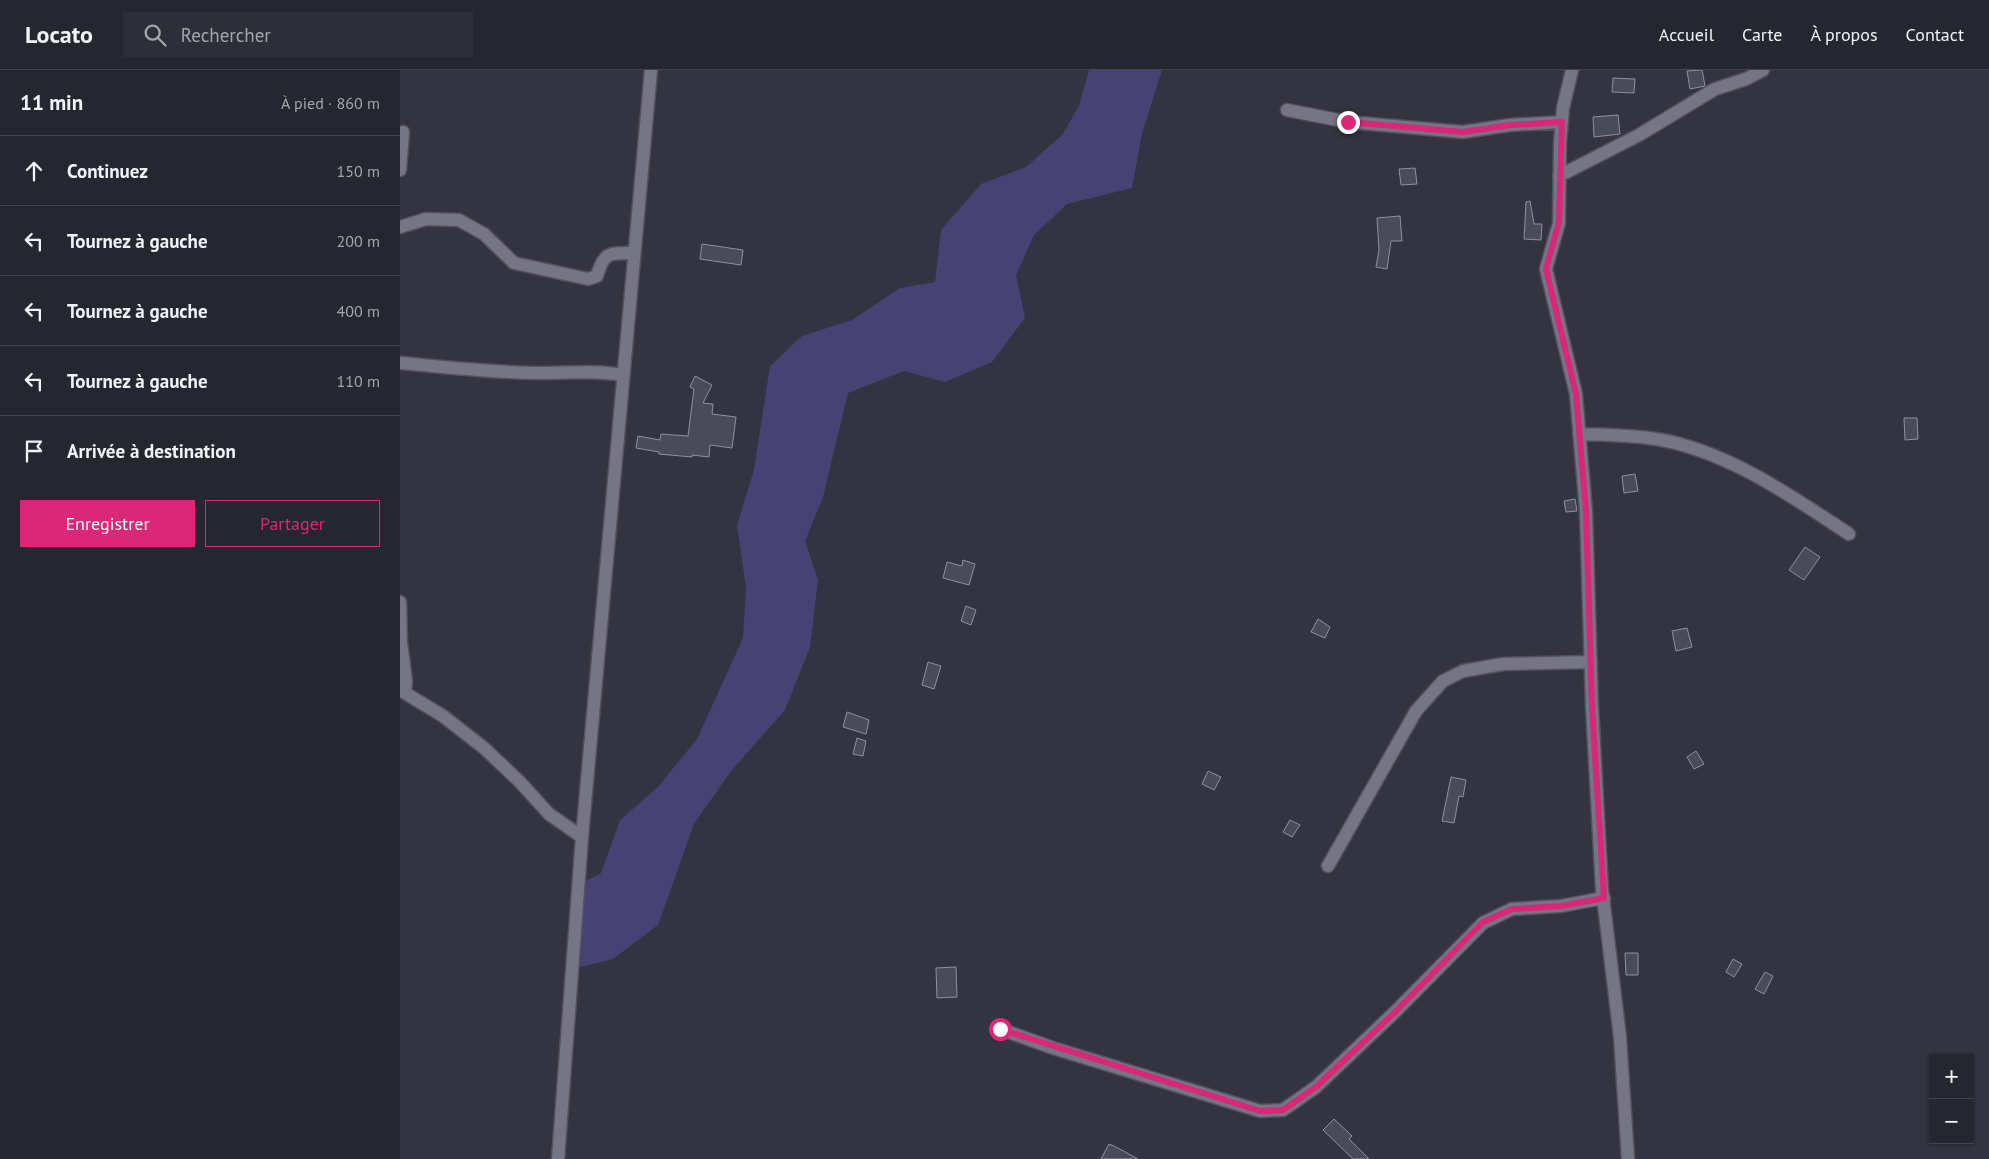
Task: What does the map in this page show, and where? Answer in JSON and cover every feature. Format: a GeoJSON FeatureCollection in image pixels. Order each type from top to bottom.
{"type":"FeatureCollection","features":[{"type":"Feature","properties":{"kind":"street"},"geometry":{"type":"LineString","coordinates":[[558,1159],[582,837],[651,70]]}},
{"type":"Feature","properties":{"kind":"street"},"geometry":{"type":"LineString","coordinates":[[1572,70],[1562,122],[1559,222],[1546,269],[1576,394],[1586,511],[1591,662],[1604,898],[1620,1037],[1628,1159]]}},
{"type":"Feature","properties":{"kind":"street"},"geometry":{"type":"LineString","coordinates":[[1559,176],[1639,135],[1715,88],[1746,79],[1763,70]]}},
{"type":"Feature","properties":{"kind":"street"},"geometry":{"type":"LineString","coordinates":[[1288,110],[1348,122],[1463,132],[1510,125],[1562,122]]}},
{"type":"Feature","properties":{"kind":"street"},"geometry":{"type":"LineString","coordinates":[[400,170],[403,132]]}},
{"type":"Feature","properties":{"kind":"street"},"geometry":{"type":"LineString","coordinates":[[400,227],[426,219],[459,220],[484,234],[514,263],[588,279],[596,276],[601,260],[609,254],[634,253]]}},
{"type":"Feature","properties":{"kind":"street"},"geometry":{"type":"LineString","coordinates":[[400,363],[542,373],[602,371],[623,375]]}},
{"type":"Feature","properties":{"kind":"street"},"geometry":{"type":"LineString","coordinates":[[1579,434],[1656,439],[1700,451],[1756,476],[1849,534]]}},
{"type":"Feature","properties":{"kind":"street"},"geometry":{"type":"LineString","coordinates":[[400,602],[401,643],[406,681],[402,690],[443,716],[484,748],[520,782],[549,814],[582,837]]}},
{"type":"Feature","properties":{"kind":"street"},"geometry":{"type":"LineString","coordinates":[[1328,866],[1416,711],[1443,681],[1463,671],[1503,664],[1591,662]]}},
{"type":"Feature","properties":{"kind":"street"},"geometry":{"type":"LineString","coordinates":[[1000,1029],[1260,1111],[1283,1110],[1316,1087],[1395,1012],[1483,922],[1512,909],[1561,906],[1604,898]]}},
{"type":"Feature","properties":{"kind":"shaded area"},"geometry":{"type":"Polygon","coordinates":[[[1089,70],[1162,70],[1142,134],[1132,188],[1067,204],[1034,235],[1016,275],[1025,318],[992,362],[945,382],[904,371],[848,393],[823,497],[805,541],[818,580],[810,647],[785,710],[731,771],[694,824],[658,925],[613,959],[572,969],[580,884],[601,873],[620,820],[657,788],[697,739],[743,638],[746,588],[737,525],[754,470],[770,366],[802,336],[852,320],[900,288],[935,282],[941,230],[981,184],[1026,167],[1062,135],[1079,106],[1089,70]]]}},
{"type":"Feature","properties":{"kind":"building"},"geometry":{"type":"Polygon","coordinates":[[[1702,70],[1705,86],[1690,89],[1687,71],[1702,70]]]}},
{"type":"Feature","properties":{"kind":"building"},"geometry":{"type":"Polygon","coordinates":[[[1613,78],[1635,79],[1634,93],[1612,92],[1613,78]]]}},
{"type":"Feature","properties":{"kind":"building"},"geometry":{"type":"Polygon","coordinates":[[[1618,115],[1620,134],[1594,137],[1593,117],[1618,115]]]}},
{"type":"Feature","properties":{"kind":"building"},"geometry":{"type":"Polygon","coordinates":[[[1415,168],[1417,184],[1401,185],[1399,169],[1415,168]]]}},
{"type":"Feature","properties":{"kind":"building"},"geometry":{"type":"Polygon","coordinates":[[[1530,201],[1534,224],[1542,224],[1541,240],[1524,239],[1526,202],[1530,201]]]}},
{"type":"Feature","properties":{"kind":"building"},"geometry":{"type":"Polygon","coordinates":[[[1400,216],[1402,241],[1391,241],[1387,269],[1376,267],[1379,250],[1377,218],[1400,216]]]}},
{"type":"Feature","properties":{"kind":"building"},"geometry":{"type":"Polygon","coordinates":[[[702,244],[743,250],[741,265],[700,259],[702,244]]]}},
{"type":"Feature","properties":{"kind":"building"},"geometry":{"type":"Polygon","coordinates":[[[695,376],[712,385],[703,403],[713,404],[712,414],[736,417],[732,448],[710,445],[709,457],[692,455],[692,457],[659,454],[659,452],[636,448],[638,436],[660,440],[661,434],[688,436],[694,389],[690,387],[695,376]]]}},
{"type":"Feature","properties":{"kind":"building"},"geometry":{"type":"Polygon","coordinates":[[[1904,418],[1917,418],[1918,439],[1905,440],[1904,418]]]}},
{"type":"Feature","properties":{"kind":"building"},"geometry":{"type":"Polygon","coordinates":[[[1635,474],[1638,491],[1624,493],[1622,476],[1635,474]]]}},
{"type":"Feature","properties":{"kind":"building"},"geometry":{"type":"Polygon","coordinates":[[[1575,499],[1577,511],[1566,512],[1564,501],[1575,499]]]}},
{"type":"Feature","properties":{"kind":"building"},"geometry":{"type":"Polygon","coordinates":[[[1805,547],[1820,557],[1804,580],[1789,570],[1805,547]]]}},
{"type":"Feature","properties":{"kind":"building"},"geometry":{"type":"Polygon","coordinates":[[[963,560],[975,564],[969,585],[943,578],[947,562],[962,566],[963,560]]]}},
{"type":"Feature","properties":{"kind":"building"},"geometry":{"type":"Polygon","coordinates":[[[966,606],[976,610],[971,625],[961,621],[966,606]]]}},
{"type":"Feature","properties":{"kind":"building"},"geometry":{"type":"Polygon","coordinates":[[[1318,619],[1330,627],[1325,638],[1311,632],[1318,619]]]}},
{"type":"Feature","properties":{"kind":"building"},"geometry":{"type":"Polygon","coordinates":[[[1687,628],[1692,647],[1676,651],[1672,631],[1687,628]]]}},
{"type":"Feature","properties":{"kind":"building"},"geometry":{"type":"Polygon","coordinates":[[[928,662],[941,666],[934,689],[922,685],[928,662]]]}},
{"type":"Feature","properties":{"kind":"building"},"geometry":{"type":"Polygon","coordinates":[[[847,712],[869,720],[866,734],[843,727],[847,712]]]}},
{"type":"Feature","properties":{"kind":"building"},"geometry":{"type":"Polygon","coordinates":[[[857,738],[866,741],[863,756],[853,754],[857,738]]]}},
{"type":"Feature","properties":{"kind":"building"},"geometry":{"type":"Polygon","coordinates":[[[1696,751],[1704,764],[1694,769],[1687,757],[1696,751]]]}},
{"type":"Feature","properties":{"kind":"building"},"geometry":{"type":"Polygon","coordinates":[[[1208,771],[1221,777],[1214,790],[1202,784],[1208,771]]]}},
{"type":"Feature","properties":{"kind":"building"},"geometry":{"type":"Polygon","coordinates":[[[1451,777],[1466,780],[1463,797],[1459,796],[1454,823],[1442,821],[1451,777]]]}},
{"type":"Feature","properties":{"kind":"building"},"geometry":{"type":"Polygon","coordinates":[[[1290,820],[1300,825],[1292,837],[1283,832],[1290,820]]]}},
{"type":"Feature","properties":{"kind":"building"},"geometry":{"type":"Polygon","coordinates":[[[1625,953],[1638,953],[1638,975],[1626,975],[1625,953]]]}},
{"type":"Feature","properties":{"kind":"building"},"geometry":{"type":"Polygon","coordinates":[[[1733,959],[1742,964],[1734,977],[1726,972],[1733,959]]]}},
{"type":"Feature","properties":{"kind":"building"},"geometry":{"type":"Polygon","coordinates":[[[956,967],[957,997],[937,998],[936,968],[956,967]]]}},
{"type":"Feature","properties":{"kind":"building"},"geometry":{"type":"Polygon","coordinates":[[[1765,972],[1773,976],[1764,994],[1755,989],[1765,972]]]}},
{"type":"Feature","properties":{"kind":"building"},"geometry":{"type":"Polygon","coordinates":[[[1334,1119],[1352,1136],[1349,1139],[1369,1159],[1353,1159],[1323,1130],[1334,1119]]]}},
{"type":"Feature","properties":{"kind":"building"},"geometry":{"type":"Polygon","coordinates":[[[1109,1144],[1116,1147],[1138,1159],[1101,1159],[1109,1144]]]}},
{"type":"Feature","properties":{"kind":"route"},"geometry":{"type":"LineString","coordinates":[[1000,1029],[1053,1048],[1260,1111],[1283,1110],[1316,1087],[1395,1012],[1483,922],[1512,909],[1561,906],[1604,898],[1592,707],[1586,511],[1576,394],[1557,307],[1546,269],[1559,222],[1562,122],[1510,125],[1463,132],[1348,122]]}}]}
